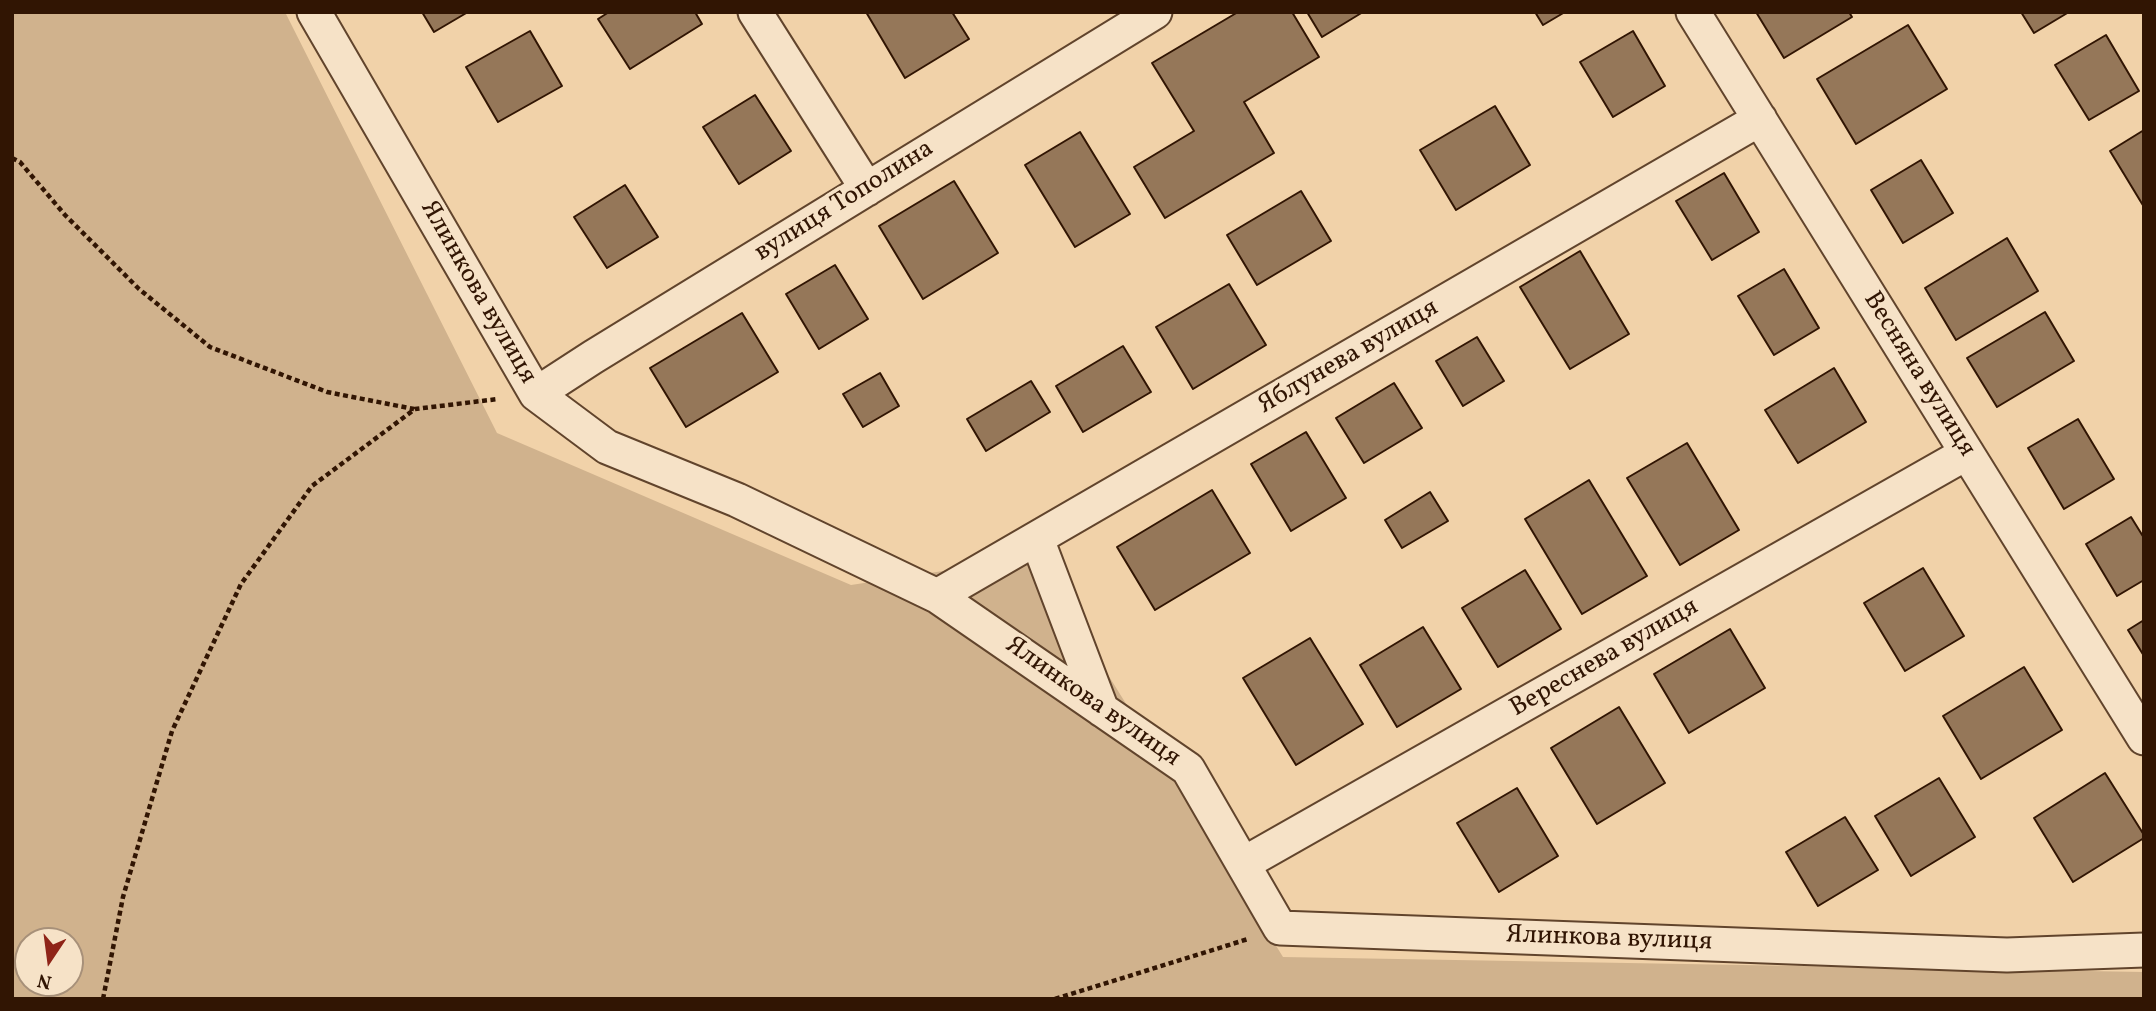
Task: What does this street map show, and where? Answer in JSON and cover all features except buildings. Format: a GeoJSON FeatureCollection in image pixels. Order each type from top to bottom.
{"type":"FeatureCollection","features":[{"type":"Feature","properties":{"kind":"street","name":"Ялинкова вулиця"},"geometry":{"type":"LineString","coordinates":[[314,12],[536,394],[607,447],[737,500],[937,596],[1188,769],[1280,928],[2007,955],[2144,950]]}},
{"type":"Feature","properties":{"kind":"street"},"geometry":{"type":"LineString","coordinates":[[755,12],[867,189]]}},
{"type":"Feature","properties":{"kind":"street","name":"вулиця Тополина"},"geometry":{"type":"LineString","coordinates":[[536,394],[1154,12]]}},
{"type":"Feature","properties":{"kind":"street","name":"Весняна вулиця"},"geometry":{"type":"LineString","coordinates":[[1693,12],[2144,738]]}},
{"type":"Feature","properties":{"kind":"street","name":"Яблунева вулиця"},"geometry":{"type":"LineString","coordinates":[[937,596],[1760,119]]}},
{"type":"Feature","properties":{"kind":"street","name":"Вереснева вулиця"},"geometry":{"type":"LineString","coordinates":[[1243,864],[1967,453]]}},
{"type":"Feature","properties":{"kind":"street"},"geometry":{"type":"LineString","coordinates":[[1037,538],[1102,710]]}},
{"type":"Feature","properties":{"kind":"path"},"geometry":{"type":"LineString","coordinates":[[12,158],[20,162],[65,215],[139,289],[210,346],[327,392],[415,409],[536,394]]}},
{"type":"Feature","properties":{"kind":"path"},"geometry":{"type":"LineString","coordinates":[[103,999],[123,897],[172,731],[241,584],[312,486],[415,409]]}},
{"type":"Feature","properties":{"kind":"path"},"geometry":{"type":"LineString","coordinates":[[1055,999],[1280,928]]}},
{"type":"Feature","properties":{"kind":"shaded area"},"geometry":{"type":"Polygon","coordinates":[[[12,12],[285,12],[497,433],[851,585],[1035,557],[1283,957],[2144,972],[2144,999],[12,999],[12,12]]]}}]}
